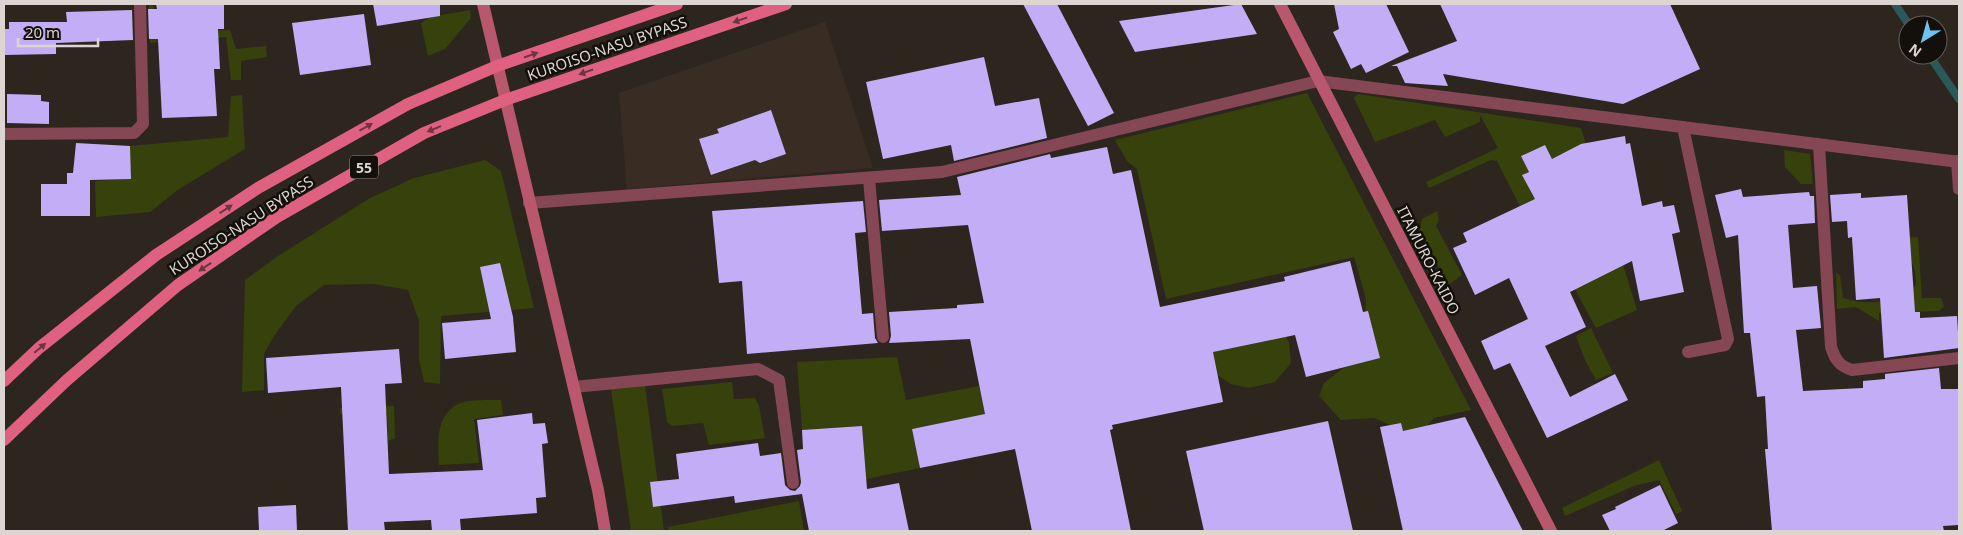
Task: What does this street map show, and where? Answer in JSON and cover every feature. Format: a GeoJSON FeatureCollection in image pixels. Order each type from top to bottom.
{"type":"FeatureCollection","features":[{"type":"Feature","properties":{"kind":"main road"},"geometry":{"type":"LineString","coordinates":[[484,4],[529,203],[598,490],[605,531]]}},
{"type":"Feature","properties":{"kind":"main road","name":"KUROISO-NASU BYPASS"},"geometry":{"type":"LineString","coordinates":[[4,381],[39,348],[156,255],[258,188],[408,104],[497,66],[677,4]]}},
{"type":"Feature","properties":{"kind":"main road","name":"KUROISO-NASU BYPASS"},"geometry":{"type":"LineString","coordinates":[[4,440],[66,380],[178,285],[277,217],[424,133],[505,100],[786,4]]}},
{"type":"Feature","properties":{"kind":"main road","name":"ITAMURO-KAIDO"},"geometry":{"type":"LineString","coordinates":[[1280,4],[1551,531]]}},
{"type":"Feature","properties":{"kind":"street"},"geometry":{"type":"LineString","coordinates":[[4,134],[134,133],[143,124],[140,4]]}},
{"type":"Feature","properties":{"kind":"street"},"geometry":{"type":"LineString","coordinates":[[529,203],[869,179],[942,172],[1318,81],[1958,161],[1959,189]]}},
{"type":"Feature","properties":{"kind":"street"},"geometry":{"type":"LineString","coordinates":[[1683,127],[1728,339],[1726,345],[1688,352]]}},
{"type":"Feature","properties":{"kind":"street"},"geometry":{"type":"LineString","coordinates":[[1819,145],[1831,347],[1834,358],[1842,366],[1852,370],[1959,358]]}},
{"type":"Feature","properties":{"kind":"street"},"geometry":{"type":"LineString","coordinates":[[869,179],[883,337]]}},
{"type":"Feature","properties":{"kind":"street"},"geometry":{"type":"LineString","coordinates":[[574,387],[758,369],[779,380],[793,483]]}},
{"type":"Feature","properties":{"kind":"shaded area"},"geometry":{"type":"Polygon","coordinates":[[[825,22],[873,168],[627,189],[619,93],[825,22]]]}},
{"type":"Feature","properties":{"kind":"green space"},"geometry":{"type":"Polygon","coordinates":[[[149,4],[153,4],[154,17],[178,32],[230,30],[236,49],[266,46],[267,57],[241,61],[241,80],[231,80],[226,37],[150,43],[149,4]]]}},
{"type":"Feature","properties":{"kind":"green space"},"geometry":{"type":"Polygon","coordinates":[[[470,10],[471,18],[445,49],[428,56],[421,23],[430,17],[470,10]]]}},
{"type":"Feature","properties":{"kind":"green space"},"geometry":{"type":"Polygon","coordinates":[[[1307,93],[1471,410],[1434,418],[1420,433],[1410,434],[1374,418],[1341,420],[1319,396],[1324,383],[1363,353],[1366,299],[1354,257],[1166,299],[1137,169],[1127,161],[1115,140],[1307,93]]]}},
{"type":"Feature","properties":{"kind":"green space"},"geometry":{"type":"Polygon","coordinates":[[[1358,94],[1581,128],[1637,310],[1596,328],[1546,237],[1537,240],[1497,161],[1491,160],[1429,188],[1426,182],[1498,148],[1480,115],[1480,122],[1445,137],[1435,120],[1375,142],[1354,98],[1358,94]],[[1545,145],[1521,156],[1529,172],[1523,175],[1571,270],[1568,151],[1552,159],[1545,145]]]}},
{"type":"Feature","properties":{"kind":"green space"},"geometry":{"type":"Polygon","coordinates":[[[242,95],[245,149],[179,189],[150,212],[96,217],[95,181],[130,179],[130,146],[228,137],[231,96],[242,95]]]}},
{"type":"Feature","properties":{"kind":"green space"},"geometry":{"type":"Polygon","coordinates":[[[1784,150],[1810,154],[1813,184],[1801,184],[1785,167],[1784,150]]]}},
{"type":"Feature","properties":{"kind":"green space"},"geometry":{"type":"Polygon","coordinates":[[[485,160],[501,171],[534,308],[441,316],[440,384],[424,382],[419,360],[419,321],[408,290],[375,284],[324,285],[296,306],[274,336],[264,354],[264,390],[242,392],[245,280],[278,256],[370,198],[414,178],[485,160]]]}},
{"type":"Feature","properties":{"kind":"green space"},"geometry":{"type":"Polygon","coordinates":[[[1437,211],[1439,220],[1436,226],[1462,275],[1448,285],[1420,230],[1422,219],[1437,211]]]}},
{"type":"Feature","properties":{"kind":"green space"},"geometry":{"type":"Polygon","coordinates":[[[1918,237],[1922,298],[1941,298],[1944,306],[1939,311],[1879,313],[1879,321],[1856,307],[1837,309],[1836,273],[1840,275],[1843,298],[1859,302],[1895,299],[1910,292],[1915,287],[1914,266],[1909,259],[1853,248],[1851,240],[1918,237]]]}},
{"type":"Feature","properties":{"kind":"green space"},"geometry":{"type":"Polygon","coordinates":[[[1281,324],[1289,343],[1291,363],[1275,382],[1249,388],[1231,384],[1213,372],[1212,343],[1281,324]]]}},
{"type":"Feature","properties":{"kind":"green space"},"geometry":{"type":"Polygon","coordinates":[[[1591,328],[1613,373],[1596,380],[1585,360],[1576,336],[1591,328]]]}},
{"type":"Feature","properties":{"kind":"green space"},"geometry":{"type":"Polygon","coordinates":[[[897,357],[906,400],[979,386],[985,414],[912,429],[920,468],[866,479],[862,426],[802,430],[797,362],[897,357]]]}},
{"type":"Feature","properties":{"kind":"green space"},"geometry":{"type":"Polygon","coordinates":[[[732,382],[734,399],[755,398],[759,406],[765,438],[709,445],[703,423],[672,426],[667,422],[662,389],[732,382]]]}},
{"type":"Feature","properties":{"kind":"green space"},"geometry":{"type":"Polygon","coordinates":[[[645,385],[664,531],[631,531],[611,389],[645,385]]]}},
{"type":"Feature","properties":{"kind":"green space"},"geometry":{"type":"Polygon","coordinates":[[[501,400],[503,415],[474,419],[479,463],[439,465],[439,431],[445,416],[451,409],[467,401],[501,400]]]}},
{"type":"Feature","properties":{"kind":"green space"},"geometry":{"type":"Polygon","coordinates":[[[394,406],[395,438],[388,441],[387,412],[340,414],[340,408],[394,406]]]}},
{"type":"Feature","properties":{"kind":"green space"},"geometry":{"type":"Polygon","coordinates":[[[1659,460],[1682,511],[1676,514],[1659,480],[1634,486],[1565,516],[1562,508],[1659,460]]]}},
{"type":"Feature","properties":{"kind":"green space"},"geometry":{"type":"Polygon","coordinates":[[[799,501],[804,531],[669,531],[668,527],[799,501]]]}},
{"type":"Feature","properties":{"kind":"building"},"geometry":{"type":"Polygon","coordinates":[[[156,4],[224,4],[224,29],[218,29],[220,69],[214,69],[217,116],[162,118],[158,39],[149,39],[148,9],[157,9],[156,4]]]}},
{"type":"Feature","properties":{"kind":"building"},"geometry":{"type":"Polygon","coordinates":[[[373,4],[440,4],[440,16],[377,26],[373,4]]]}},
{"type":"Feature","properties":{"kind":"building"},"geometry":{"type":"Polygon","coordinates":[[[1023,4],[1057,4],[1114,113],[1088,126],[1023,4]]]}},
{"type":"Feature","properties":{"kind":"building"},"geometry":{"type":"Polygon","coordinates":[[[1241,4],[1257,34],[1135,52],[1119,21],[1241,4]]]}},
{"type":"Feature","properties":{"kind":"building"},"geometry":{"type":"Polygon","coordinates":[[[1334,4],[1386,4],[1409,52],[1366,73],[1361,64],[1351,69],[1333,32],[1339,29],[1334,4]]]}},
{"type":"Feature","properties":{"kind":"building"},"geometry":{"type":"Polygon","coordinates":[[[1440,4],[1670,4],[1700,69],[1623,104],[1443,74],[1448,86],[1405,83],[1397,66],[1391,66],[1457,41],[1440,4]]]}},
{"type":"Feature","properties":{"kind":"building"},"geometry":{"type":"Polygon","coordinates":[[[132,10],[133,40],[56,43],[56,54],[4,55],[4,29],[9,29],[9,22],[67,22],[66,12],[132,10]]]}},
{"type":"Feature","properties":{"kind":"building"},"geometry":{"type":"Polygon","coordinates":[[[364,14],[371,65],[300,75],[292,23],[364,14]]]}},
{"type":"Feature","properties":{"kind":"building"},"geometry":{"type":"Polygon","coordinates":[[[984,57],[995,106],[1039,98],[1047,138],[954,161],[951,145],[883,159],[866,82],[984,57]]]}},
{"type":"Feature","properties":{"kind":"building"},"geometry":{"type":"Polygon","coordinates":[[[7,94],[41,95],[41,101],[49,102],[49,124],[7,123],[7,94]]]}},
{"type":"Feature","properties":{"kind":"building"},"geometry":{"type":"Polygon","coordinates":[[[771,110],[786,154],[760,163],[755,160],[711,175],[699,139],[719,133],[717,129],[771,110]]]}},
{"type":"Feature","properties":{"kind":"building"},"geometry":{"type":"Polygon","coordinates":[[[1625,136],[1626,144],[1630,143],[1642,206],[1662,201],[1663,207],[1674,205],[1680,232],[1672,234],[1684,292],[1640,301],[1632,261],[1570,292],[1586,327],[1545,346],[1570,397],[1615,374],[1628,400],[1547,438],[1510,363],[1494,370],[1481,341],[1528,319],[1509,278],[1475,295],[1453,248],[1467,242],[1463,233],[1535,199],[1522,175],[1529,172],[1521,156],[1545,145],[1552,159],[1581,144],[1625,136]]]}},
{"type":"Feature","properties":{"kind":"building"},"geometry":{"type":"Polygon","coordinates":[[[76,143],[130,146],[131,179],[90,180],[90,216],[41,216],[41,184],[67,184],[67,173],[73,173],[76,143]]]}},
{"type":"Feature","properties":{"kind":"building"},"geometry":{"type":"Polygon","coordinates":[[[1107,147],[1113,174],[1131,170],[1160,307],[1285,281],[1284,277],[1350,261],[1363,312],[1368,311],[1380,358],[1306,377],[1295,335],[1213,352],[1223,402],[1112,425],[1113,429],[1110,430],[1131,531],[1032,531],[1015,449],[920,468],[912,429],[985,414],[970,339],[889,343],[891,336],[889,312],[957,308],[957,305],[984,303],[968,225],[882,231],[879,200],[961,195],[957,177],[1050,154],[1051,158],[1107,147]]]}},
{"type":"Feature","properties":{"kind":"building"},"geometry":{"type":"Polygon","coordinates":[[[1741,189],[1743,197],[1809,192],[1810,196],[1814,196],[1815,223],[1788,225],[1793,288],[1817,286],[1821,328],[1796,330],[1803,391],[1863,388],[1863,381],[1885,379],[1885,374],[1939,368],[1941,389],[1959,389],[1959,525],[1943,526],[1944,531],[1772,531],[1765,449],[1768,449],[1765,396],[1757,397],[1750,333],[1744,333],[1738,235],[1726,238],[1715,195],[1741,189]]]}},
{"type":"Feature","properties":{"kind":"building"},"geometry":{"type":"Polygon","coordinates":[[[1861,193],[1861,198],[1907,195],[1915,312],[1920,312],[1920,318],[1957,316],[1959,348],[1884,358],[1880,298],[1856,300],[1852,237],[1848,238],[1847,221],[1832,222],[1830,195],[1861,193]]]}},
{"type":"Feature","properties":{"kind":"building"},"geometry":{"type":"Polygon","coordinates":[[[863,201],[866,232],[855,233],[862,314],[873,313],[875,338],[878,343],[747,354],[742,281],[719,283],[712,211],[863,201]]]}},
{"type":"Feature","properties":{"kind":"building"},"geometry":{"type":"Polygon","coordinates":[[[500,263],[513,317],[516,352],[445,359],[442,323],[491,319],[480,267],[500,263]]]}},
{"type":"Feature","properties":{"kind":"building"},"geometry":{"type":"Polygon","coordinates":[[[399,349],[402,383],[385,384],[389,474],[483,470],[477,420],[532,413],[533,424],[545,423],[548,443],[542,444],[546,497],[536,498],[537,513],[460,519],[461,531],[432,531],[431,520],[384,522],[385,531],[348,531],[341,387],[268,393],[266,358],[399,349]]]}},
{"type":"Feature","properties":{"kind":"building"},"geometry":{"type":"Polygon","coordinates":[[[1465,417],[1523,531],[1403,531],[1380,427],[1401,423],[1403,431],[1465,417]]]}},
{"type":"Feature","properties":{"kind":"building"},"geometry":{"type":"Polygon","coordinates":[[[1328,421],[1353,531],[1204,531],[1186,451],[1328,421]]]}},
{"type":"Feature","properties":{"kind":"building"},"geometry":{"type":"Polygon","coordinates":[[[862,426],[867,489],[899,483],[909,531],[809,531],[802,494],[735,503],[734,496],[653,507],[650,482],[679,479],[676,454],[758,443],[760,456],[781,453],[785,485],[790,490],[795,491],[801,482],[797,450],[803,449],[802,430],[862,426]]]}},
{"type":"Feature","properties":{"kind":"building"},"geometry":{"type":"Polygon","coordinates":[[[1660,485],[1678,523],[1662,531],[1610,531],[1602,515],[1660,485]]]}},
{"type":"Feature","properties":{"kind":"building"},"geometry":{"type":"Polygon","coordinates":[[[296,505],[297,531],[259,531],[258,507],[296,505]]]}},
{"type":"Feature","properties":{"kind":"waterway"},"geometry":{"type":"LineString","coordinates":[[1895,4],[1902,15]]}},
{"type":"Feature","properties":{"kind":"waterway"},"geometry":{"type":"LineString","coordinates":[[1936,65],[1959,99]]}}]}
